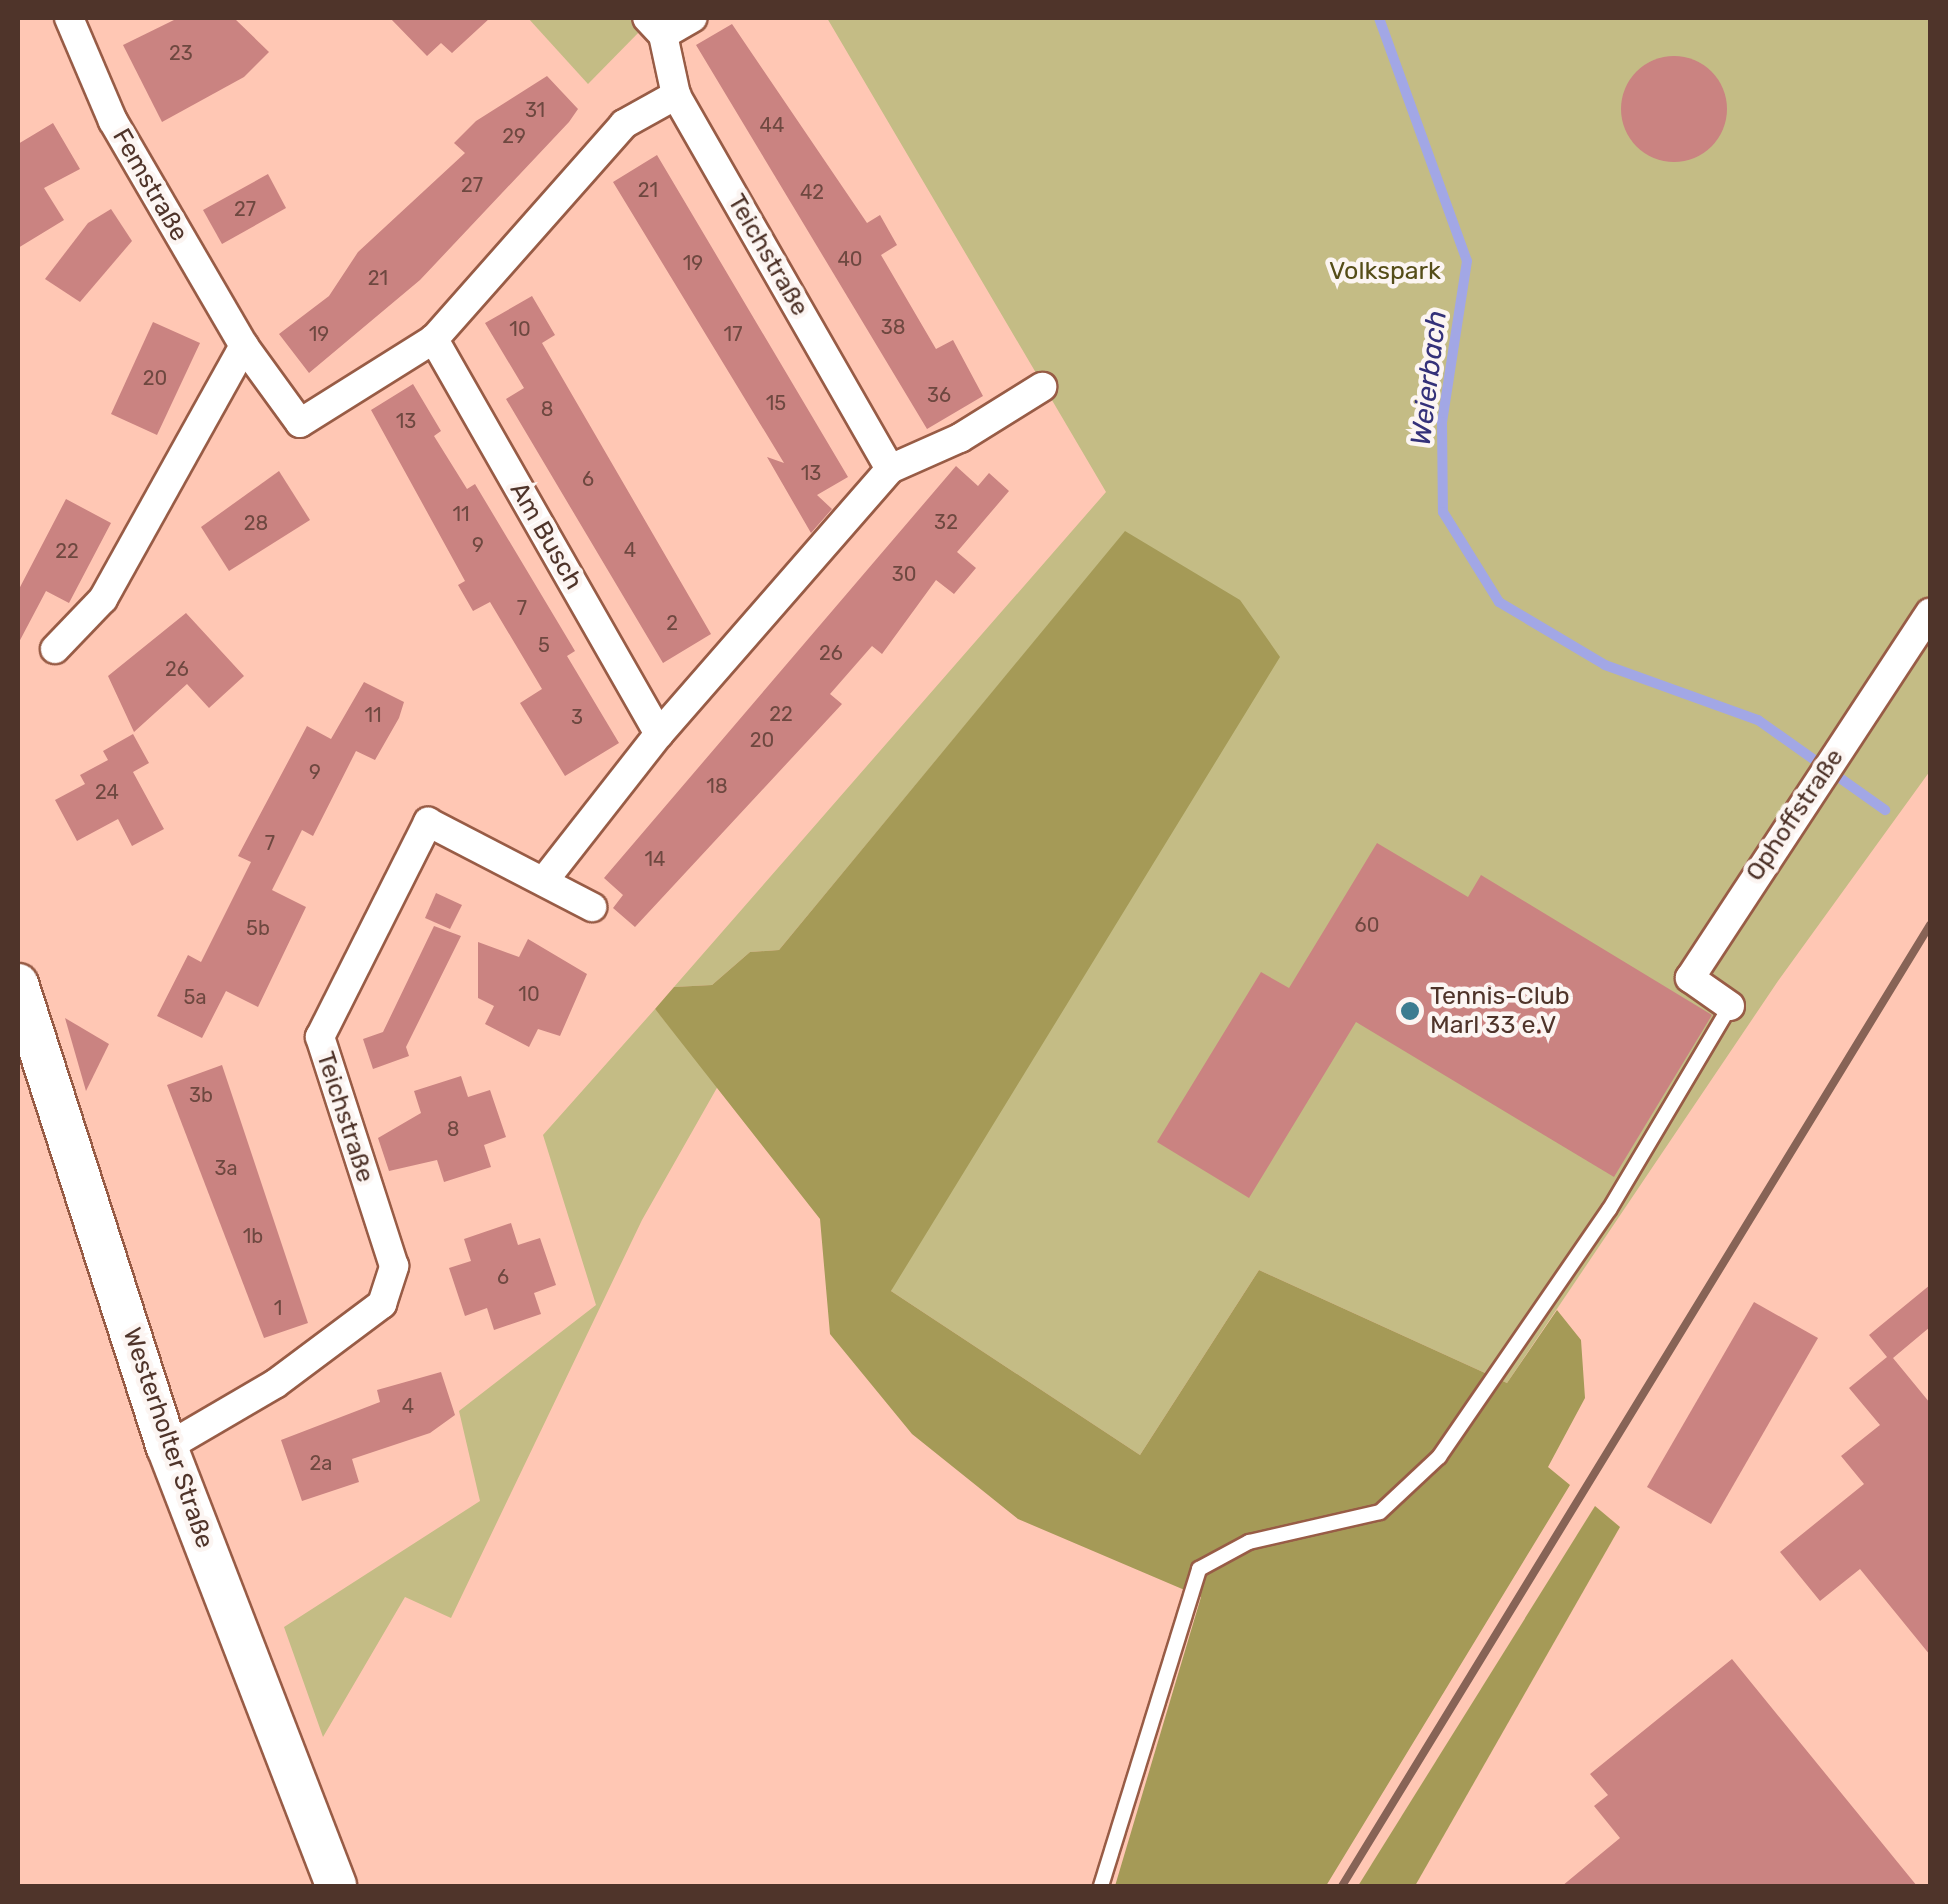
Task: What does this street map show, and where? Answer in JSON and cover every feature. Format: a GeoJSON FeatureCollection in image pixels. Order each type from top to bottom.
{"type":"FeatureCollection","features":[{"type":"Feature","properties":{"kind":"main road","name":"Westerholter Straße"},"geometry":{"type":"LineString","coordinates":[[18,984],[167,1447],[336,1886]]}},
{"type":"Feature","properties":{"kind":"street","name":"Femstraße"},"geometry":{"type":"LineString","coordinates":[[70,18],[114,121],[244,346],[300,423],[434,339]]}},
{"type":"Feature","properties":{"kind":"street","name":"Teichstraße"},"geometry":{"type":"LineString","coordinates":[[693,18],[655,26],[676,95],[890,469]]}},
{"type":"Feature","properties":{"kind":"street"},"geometry":{"type":"LineString","coordinates":[[434,339],[624,124],[676,95]]}},
{"type":"Feature","properties":{"kind":"street","name":"Am Busch"},"geometry":{"type":"LineString","coordinates":[[434,339],[659,734]]}},
{"type":"Feature","properties":{"kind":"street"},"geometry":{"type":"LineString","coordinates":[[55,649],[103,599],[244,346]]}},
{"type":"Feature","properties":{"kind":"street"},"geometry":{"type":"LineString","coordinates":[[546,878],[659,734],[890,469],[960,438],[1042,387]]}},
{"type":"Feature","properties":{"kind":"street","name":"Ophoffstraße"},"geometry":{"type":"LineString","coordinates":[[1730,1006],[1690,978],[1930,613]]}},
{"type":"Feature","properties":{"kind":"street","name":"Teichstraße"},"geometry":{"type":"LineString","coordinates":[[167,1447],[276,1384],[382,1304],[394,1266],[320,1037],[428,822],[546,878],[592,908]]}},
{"type":"Feature","properties":{"kind":"lane"},"geometry":{"type":"LineString","coordinates":[[1102,1886],[1199,1569],[1249,1542],[1380,1512],[1439,1457],[1610,1210],[1730,1006]]}},
{"type":"Feature","properties":{"kind":"green space"},"geometry":{"type":"Polygon","coordinates":[[[528,18],[633,18],[643,28],[588,84],[528,18]]]}},
{"type":"Feature","properties":{"kind":"green space","name":"Volkspark"},"geometry":{"type":"Polygon","coordinates":[[[827,18],[1930,18],[1930,771],[1778,981],[1507,1383],[1259,1270],[1140,1455],[891,1291],[1125,532],[779,950],[750,952],[712,985],[674,987],[1106,492],[827,18]]]}},
{"type":"Feature","properties":{"kind":"green space"},"geometry":{"type":"Polygon","coordinates":[[[655,1009],[718,1086],[642,1220],[451,1618],[405,1597],[323,1737],[284,1627],[480,1501],[459,1411],[596,1305],[543,1135],[655,1009]]]}},
{"type":"Feature","properties":{"kind":"shaded area"},"geometry":{"type":"Polygon","coordinates":[[[1125,531],[1240,600],[1280,657],[891,1291],[1140,1455],[1259,1270],[1507,1383],[1557,1310],[1581,1340],[1585,1398],[1548,1467],[1570,1485],[1326,1886],[1115,1886],[1201,1597],[1018,1519],[912,1434],[830,1334],[820,1219],[655,1009],[674,987],[712,985],[750,952],[779,950],[1125,531]]]}},
{"type":"Feature","properties":{"kind":"shaded area"},"geometry":{"type":"Polygon","coordinates":[[[1595,1506],[1620,1527],[1415,1886],[1358,1886],[1595,1506]]]}},
{"type":"Feature","properties":{"kind":"building"},"geometry":{"type":"Polygon","coordinates":[[[178,18],[234,18],[269,52],[244,77],[162,122],[123,45],[178,18]]]}},
{"type":"Feature","properties":{"kind":"building"},"geometry":{"type":"Polygon","coordinates":[[[390,18],[490,18],[452,53],[441,43],[427,56],[390,18]]]}},
{"type":"Feature","properties":{"kind":"building"},"geometry":{"type":"Polygon","coordinates":[[[732,24],[867,223],[880,215],[897,245],[881,255],[936,349],[953,340],[983,396],[927,429],[696,45],[732,24]]]}},
{"type":"Feature","properties":{"kind":"building"},"geometry":{"type":"Polygon","coordinates":[[[1674,56],[1694,60],[1712,71],[1723,89],[1727,109],[1723,129],[1712,147],[1694,158],[1674,162],[1654,158],[1636,147],[1625,129],[1621,109],[1625,89],[1636,71],[1654,60],[1674,56]]]}},
{"type":"Feature","properties":{"kind":"building"},"geometry":{"type":"Polygon","coordinates":[[[547,76],[578,109],[569,122],[420,280],[309,373],[279,334],[329,296],[358,252],[465,153],[454,143],[476,121],[547,76]]]}},
{"type":"Feature","properties":{"kind":"building"},"geometry":{"type":"Polygon","coordinates":[[[53,123],[80,169],[44,188],[64,220],[18,248],[18,144],[53,123]]]}},
{"type":"Feature","properties":{"kind":"building"},"geometry":{"type":"Polygon","coordinates":[[[657,155],[848,477],[817,495],[832,509],[811,533],[767,457],[784,463],[613,182],[657,155]]]}},
{"type":"Feature","properties":{"kind":"building"},"geometry":{"type":"Polygon","coordinates":[[[268,174],[286,208],[222,244],[203,210],[268,174]]]}},
{"type":"Feature","properties":{"kind":"building"},"geometry":{"type":"Polygon","coordinates":[[[111,209],[132,241],[80,302],[45,279],[88,223],[111,209]]]}},
{"type":"Feature","properties":{"kind":"building"},"geometry":{"type":"Polygon","coordinates":[[[532,296],[555,335],[542,343],[711,634],[663,663],[506,399],[524,388],[485,323],[532,296]]]}},
{"type":"Feature","properties":{"kind":"building"},"geometry":{"type":"Polygon","coordinates":[[[153,322],[200,343],[157,435],[111,414],[153,322]]]}},
{"type":"Feature","properties":{"kind":"building"},"geometry":{"type":"Polygon","coordinates":[[[413,384],[441,431],[434,436],[467,489],[475,484],[575,651],[567,656],[619,743],[565,776],[520,703],[542,689],[490,602],[473,611],[458,585],[465,581],[371,410],[413,384]]]}},
{"type":"Feature","properties":{"kind":"building"},"geometry":{"type":"Polygon","coordinates":[[[956,466],[978,486],[989,473],[1009,491],[957,552],[976,568],[954,594],[936,580],[882,654],[872,646],[830,694],[842,704],[635,927],[613,908],[623,895],[604,878],[956,466]]]}},
{"type":"Feature","properties":{"kind":"building"},"geometry":{"type":"Polygon","coordinates":[[[279,471],[310,520],[229,571],[201,527],[279,471]]]}},
{"type":"Feature","properties":{"kind":"building"},"geometry":{"type":"Polygon","coordinates":[[[66,499],[111,523],[69,603],[46,591],[18,644],[18,591],[66,499]]]}},
{"type":"Feature","properties":{"kind":"building"},"geometry":{"type":"Polygon","coordinates":[[[186,613],[244,676],[209,708],[187,684],[134,732],[108,676],[186,613]]]}},
{"type":"Feature","properties":{"kind":"building"},"geometry":{"type":"Polygon","coordinates":[[[364,682],[404,702],[399,718],[375,760],[356,751],[313,836],[302,830],[272,890],[306,907],[258,1007],[226,991],[202,1038],[157,1016],[188,955],[201,962],[251,862],[238,856],[307,726],[331,739],[364,682]]]}},
{"type":"Feature","properties":{"kind":"building"},"geometry":{"type":"Polygon","coordinates":[[[133,734],[149,763],[133,772],[164,829],[132,846],[118,819],[77,841],[55,800],[85,784],[80,775],[108,760],[103,751],[133,734]]]}},
{"type":"Feature","properties":{"kind":"building"},"geometry":{"type":"Polygon","coordinates":[[[1377,843],[1468,897],[1481,875],[1712,1015],[1614,1177],[1356,1022],[1249,1198],[1157,1142],[1261,972],[1289,988],[1377,843]]]}},
{"type":"Feature","properties":{"kind":"building"},"geometry":{"type":"Polygon","coordinates":[[[436,893],[462,905],[450,929],[425,918],[436,893]]]}},
{"type":"Feature","properties":{"kind":"building"},"geometry":{"type":"Polygon","coordinates":[[[434,926],[461,936],[406,1047],[409,1056],[373,1069],[363,1039],[383,1032],[434,926]]]}},
{"type":"Feature","properties":{"kind":"building"},"geometry":{"type":"Polygon","coordinates":[[[528,939],[587,974],[560,1036],[538,1029],[529,1047],[485,1024],[494,1006],[478,998],[478,942],[519,957],[528,939]]]}},
{"type":"Feature","properties":{"kind":"building"},"geometry":{"type":"Polygon","coordinates":[[[65,1018],[109,1044],[86,1091],[65,1018]]]}},
{"type":"Feature","properties":{"kind":"building"},"geometry":{"type":"Polygon","coordinates":[[[222,1065],[308,1323],[264,1338],[167,1085],[222,1065]]]}},
{"type":"Feature","properties":{"kind":"building"},"geometry":{"type":"Polygon","coordinates":[[[461,1076],[468,1097],[490,1090],[506,1137],[484,1145],[491,1167],[444,1182],[437,1160],[389,1171],[378,1138],[421,1113],[414,1091],[461,1076]]]}},
{"type":"Feature","properties":{"kind":"building"},"geometry":{"type":"Polygon","coordinates":[[[511,1223],[518,1245],[540,1238],[556,1285],[534,1293],[541,1314],[494,1330],[487,1308],[465,1316],[449,1268],[471,1261],[464,1239],[511,1223]]]}},
{"type":"Feature","properties":{"kind":"building"},"geometry":{"type":"Polygon","coordinates":[[[1930,1285],[1930,1327],[1893,1358],[1930,1403],[1930,1655],[1860,1569],[1820,1601],[1780,1552],[1864,1484],[1841,1456],[1880,1425],[1849,1388],[1887,1357],[1869,1335],[1930,1285]]]}},
{"type":"Feature","properties":{"kind":"building"},"geometry":{"type":"Polygon","coordinates":[[[1754,1302],[1818,1338],[1711,1524],[1647,1487],[1754,1302]]]}},
{"type":"Feature","properties":{"kind":"building"},"geometry":{"type":"Polygon","coordinates":[[[441,1372],[455,1415],[430,1433],[352,1459],[359,1482],[302,1501],[281,1440],[380,1402],[377,1390],[441,1372]]]}},
{"type":"Feature","properties":{"kind":"building"},"geometry":{"type":"Polygon","coordinates":[[[1732,1659],[1917,1886],[1562,1886],[1620,1838],[1594,1806],[1608,1795],[1590,1774],[1732,1659]]]}},
{"type":"Feature","properties":{"kind":"waterway","name":"Weierbach"},"geometry":{"type":"LineString","coordinates":[[1379,18],[1467,261],[1442,422],[1443,512],[1499,602],[1605,665],[1758,720],[1885,810]]}},
{"type":"Feature","properties":{"kind":"railway"},"geometry":{"type":"LineString","coordinates":[[1342,1886],[1930,925]]}},
{"type":"Feature","properties":{"kind":"place","name":"Tennis-Club Marl 33 e.V"},"geometry":{"type":"Point","coordinates":[1410,1011]}}]}
